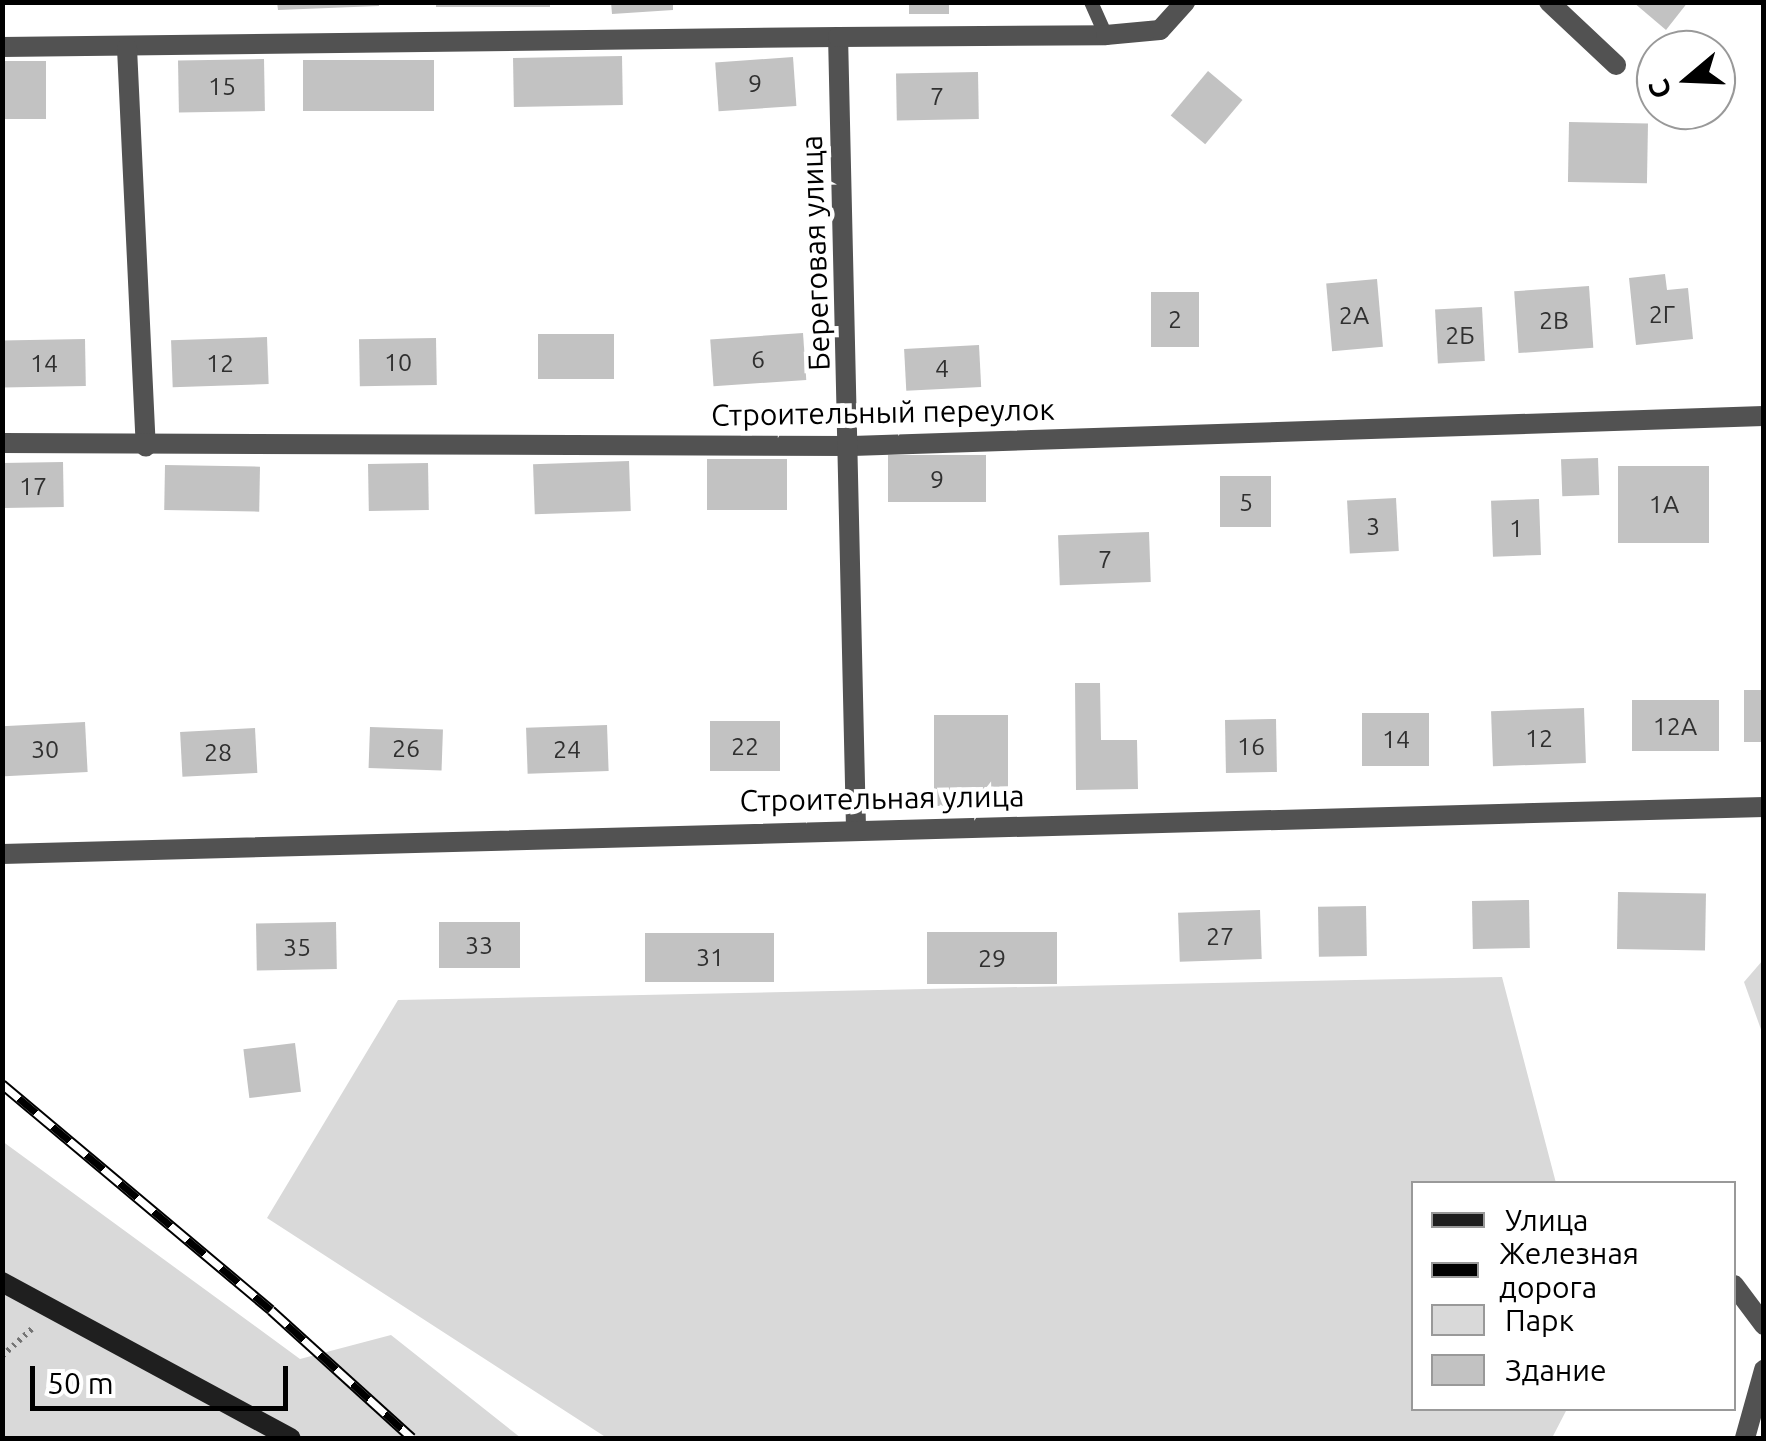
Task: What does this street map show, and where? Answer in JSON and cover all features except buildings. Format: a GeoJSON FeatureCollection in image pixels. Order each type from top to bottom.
{"type":"FeatureCollection","features":[{"type":"Feature","properties":{"kind":"street"},"geometry":{"type":"LineString","coordinates":[[2,47],[1106,35],[1160,30],[1185,2]]}},
{"type":"Feature","properties":{"kind":"street"},"geometry":{"type":"LineString","coordinates":[[1549,2],[1616,65]]}},
{"type":"Feature","properties":{"kind":"street","name":"Береговая улица"},"geometry":{"type":"LineString","coordinates":[[838,36],[852,446],[856,828]]}},
{"type":"Feature","properties":{"kind":"street"},"geometry":{"type":"LineString","coordinates":[[127,48],[146,446]]}},
{"type":"Feature","properties":{"kind":"street","name":"Строительный переулок"},"geometry":{"type":"LineString","coordinates":[[2,442],[146,446],[852,446],[1764,416]]}},
{"type":"Feature","properties":{"kind":"street","name":"Строительная улица"},"geometry":{"type":"LineString","coordinates":[[2,854],[856,828],[1764,807]]}},
{"type":"Feature","properties":{"kind":"street"},"geometry":{"type":"LineString","coordinates":[[2,1282],[290,1438]]}},
{"type":"Feature","properties":{"kind":"street"},"geometry":{"type":"LineString","coordinates":[[1736,1288],[1764,1325]]}},
{"type":"Feature","properties":{"kind":"street"},"geometry":{"type":"LineString","coordinates":[[1745,1438],[1764,1370]]}},
{"type":"Feature","properties":{"kind":"lane"},"geometry":{"type":"LineString","coordinates":[[1091,2],[1106,35]]}},
{"type":"Feature","properties":{"kind":"path"},"geometry":{"type":"LineString","coordinates":[[2,1356],[53,1309]]}},
{"type":"Feature","properties":{"kind":"green space"},"geometry":{"type":"Polygon","coordinates":[[[1763,960],[1763,1035],[1744,982],[1763,960]]]}},
{"type":"Feature","properties":{"kind":"green space"},"geometry":{"type":"Polygon","coordinates":[[[1502,977],[1555,1181],[1411,1181],[1411,1411],[1566,1411],[1552,1438],[607,1438],[267,1218],[398,1000],[1502,977]]]}},
{"type":"Feature","properties":{"kind":"green space"},"geometry":{"type":"Polygon","coordinates":[[[2,1141],[300,1359],[391,1335],[521,1438],[3,1438],[2,1141]]]}},
{"type":"Feature","properties":{"kind":"railway"},"geometry":{"type":"LineString","coordinates":[[2,1084],[271,1310],[412,1438]]}}]}
